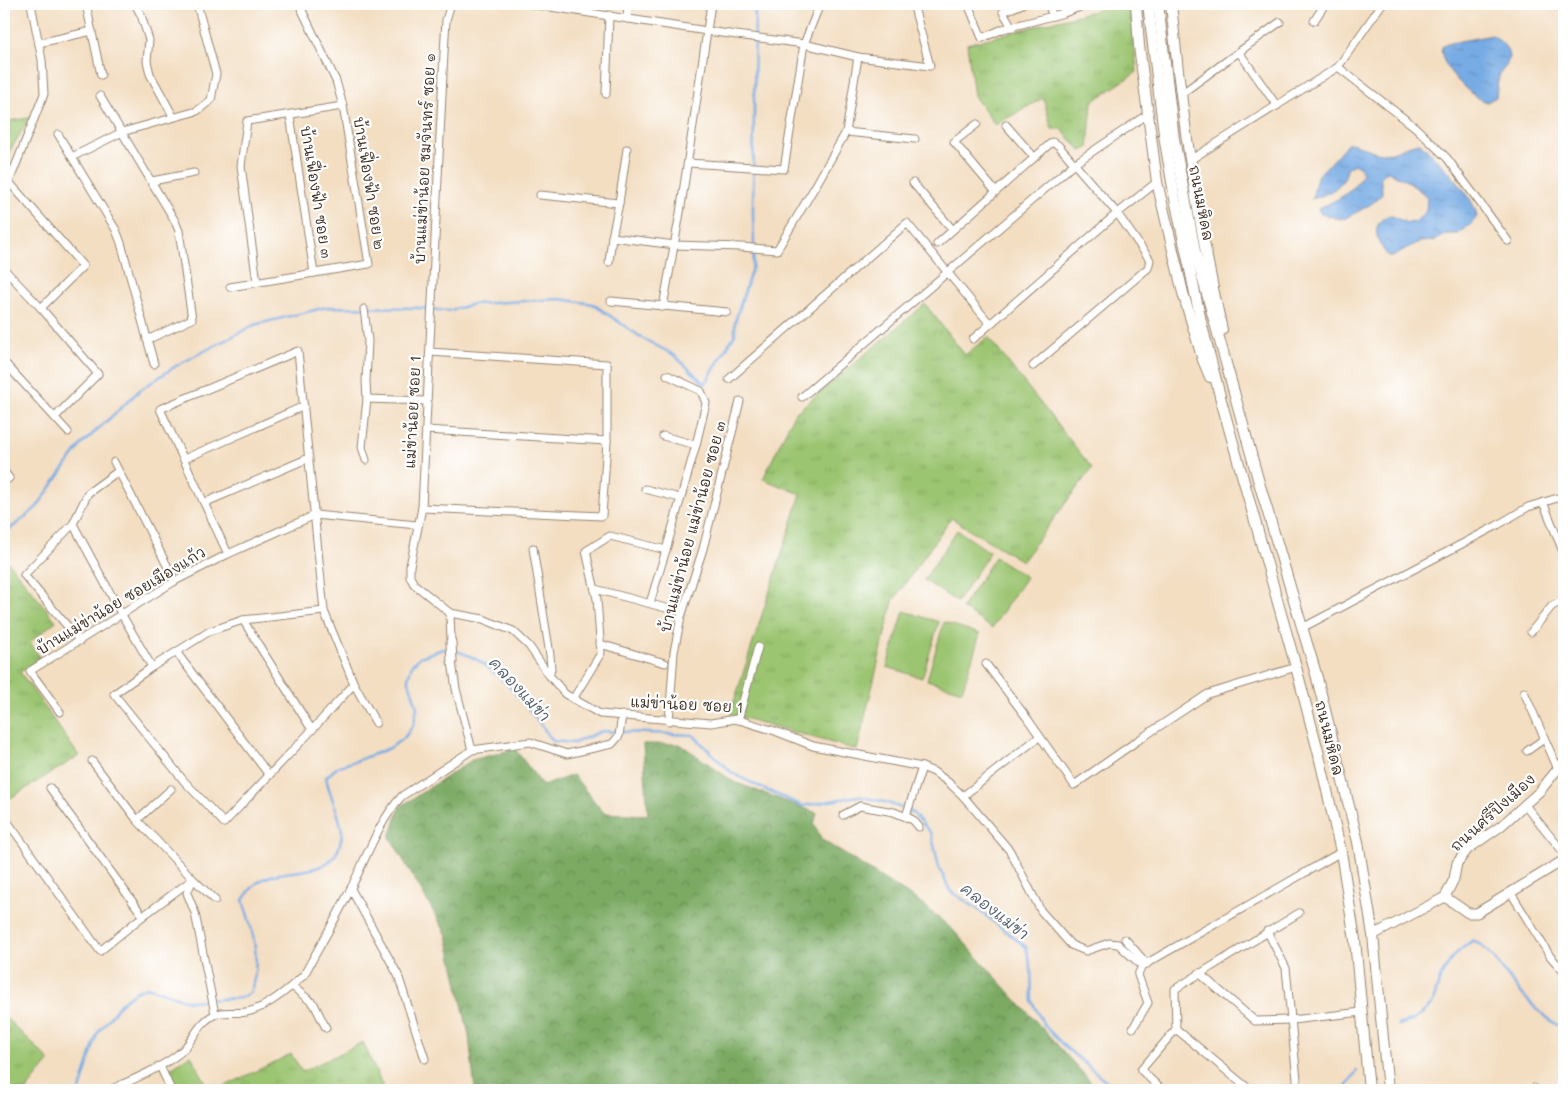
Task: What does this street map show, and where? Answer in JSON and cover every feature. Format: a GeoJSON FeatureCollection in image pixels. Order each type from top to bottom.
{"type":"FeatureCollection","features":[{"type":"Feature","properties":{"kind":"main road","name":"ถนนมหิดล"},"geometry":{"type":"LineString","coordinates":[[1136,4],[1157,182],[1183,293],[1197,343],[1221,400]]}},
{"type":"Feature","properties":{"kind":"main road","name":"ถนนมหิดล"},"geometry":{"type":"LineString","coordinates":[[1148,4],[1165,142],[1221,400],[1296,667],[1318,751],[1341,852],[1355,940],[1369,1090]]}},
{"type":"Feature","properties":{"kind":"main road"},"geometry":{"type":"LineString","coordinates":[[1137,18],[1142,8],[1148,4]]}},
{"type":"Feature","properties":{"kind":"main road","name":"ถนนมหิดล"},"geometry":{"type":"LineString","coordinates":[[1159,4],[1174,139],[1190,252],[1237,404],[1302,628],[1342,774],[1358,842],[1373,935],[1388,1090]]}},
{"type":"Feature","properties":{"kind":"main road"},"geometry":{"type":"LineString","coordinates":[[1159,4],[1167,8],[1172,16]]}},
{"type":"Feature","properties":{"kind":"main road","name":"ถนนมหิดล"},"geometry":{"type":"LineString","coordinates":[[1171,4],[1190,160],[1208,268],[1227,348],[1237,404]]}},
{"type":"Feature","properties":{"kind":"street"},"geometry":{"type":"LineString","coordinates":[[4,190],[9,182],[44,94],[42,60],[31,4]]}},
{"type":"Feature","properties":{"kind":"street"},"geometry":{"type":"LineString","coordinates":[[86,4],[101,75]]}},
{"type":"Feature","properties":{"kind":"street"},"geometry":{"type":"LineString","coordinates":[[135,4],[141,15],[149,40],[147,61],[150,74],[173,116]]}},
{"type":"Feature","properties":{"kind":"street"},"geometry":{"type":"LineString","coordinates":[[72,157],[122,132],[173,116],[197,111],[211,100],[216,74],[197,4]]}},
{"type":"Feature","properties":{"kind":"street","name":"บ้านเฟื่องฟ้า ซอย ๒"},"geometry":{"type":"LineString","coordinates":[[299,4],[336,81],[343,106],[369,264],[314,273]]}},
{"type":"Feature","properties":{"kind":"street","name":"บ้านแม่ข่าน้อย ชมจันทร์ ซอย ๑"},"geometry":{"type":"LineString","coordinates":[[432,316],[446,20],[451,4]]}},
{"type":"Feature","properties":{"kind":"street"},"geometry":{"type":"LineString","coordinates":[[531,4],[549,5],[707,31],[804,44],[858,56],[930,66],[915,11]]}},
{"type":"Feature","properties":{"kind":"street"},"geometry":{"type":"LineString","coordinates":[[627,18],[628,4]]}},
{"type":"Feature","properties":{"kind":"street"},"geometry":{"type":"LineString","coordinates":[[663,306],[680,214],[711,4]]}},
{"type":"Feature","properties":{"kind":"street"},"geometry":{"type":"LineString","coordinates":[[688,163],[784,169],[804,44],[820,4]]}},
{"type":"Feature","properties":{"kind":"street"},"geometry":{"type":"LineString","coordinates":[[968,4],[982,38],[1088,4]]}},
{"type":"Feature","properties":{"kind":"street"},"geometry":{"type":"LineString","coordinates":[[1012,27],[1003,12],[1022,4]]}},
{"type":"Feature","properties":{"kind":"street"},"geometry":{"type":"LineString","coordinates":[[1048,4],[1053,16]]}},
{"type":"Feature","properties":{"kind":"street"},"geometry":{"type":"LineString","coordinates":[[1314,20],[1325,4]]}},
{"type":"Feature","properties":{"kind":"street"},"geometry":{"type":"LineString","coordinates":[[1190,160],[1338,67],[1382,4]]}},
{"type":"Feature","properties":{"kind":"street"},"geometry":{"type":"LineString","coordinates":[[606,94],[609,15]]}},
{"type":"Feature","properties":{"kind":"street"},"geometry":{"type":"LineString","coordinates":[[1181,94],[1280,22]]}},
{"type":"Feature","properties":{"kind":"street"},"geometry":{"type":"LineString","coordinates":[[39,44],[92,31]]}},
{"type":"Feature","properties":{"kind":"street"},"geometry":{"type":"LineString","coordinates":[[1240,52],[1277,106]]}},
{"type":"Feature","properties":{"kind":"street"},"geometry":{"type":"LineString","coordinates":[[612,237],[675,245],[777,250],[846,132],[858,56]]}},
{"type":"Feature","properties":{"kind":"street"},"geometry":{"type":"LineString","coordinates":[[1338,67],[1415,127],[1447,158],[1508,241]]}},
{"type":"Feature","properties":{"kind":"street"},"geometry":{"type":"LineString","coordinates":[[100,96],[175,220],[179,232],[192,319],[147,340]]}},
{"type":"Feature","properties":{"kind":"street"},"geometry":{"type":"LineString","coordinates":[[257,282],[241,166],[247,121],[343,106]]}},
{"type":"Feature","properties":{"kind":"street","name":"บ้านเฟื่องฟ้า ซอย ๓"},"geometry":{"type":"LineString","coordinates":[[290,114],[314,273]]}},
{"type":"Feature","properties":{"kind":"street"},"geometry":{"type":"LineString","coordinates":[[802,397],[1074,164],[1148,114]]}},
{"type":"Feature","properties":{"kind":"street"},"geometry":{"type":"LineString","coordinates":[[976,124],[954,142],[995,191]]}},
{"type":"Feature","properties":{"kind":"street"},"geometry":{"type":"LineString","coordinates":[[1006,125],[1034,157]]}},
{"type":"Feature","properties":{"kind":"street"},"geometry":{"type":"LineString","coordinates":[[846,132],[915,139]]}},
{"type":"Feature","properties":{"kind":"street"},"geometry":{"type":"LineString","coordinates":[[58,134],[116,230],[154,364]]}},
{"type":"Feature","properties":{"kind":"street"},"geometry":{"type":"LineString","coordinates":[[937,244],[1050,142],[1054,142],[1117,213],[1150,260],[1148,268],[1033,366]]}},
{"type":"Feature","properties":{"kind":"street"},"geometry":{"type":"LineString","coordinates":[[609,262],[627,149]]}},
{"type":"Feature","properties":{"kind":"street"},"geometry":{"type":"LineString","coordinates":[[152,182],[194,173]]}},
{"type":"Feature","properties":{"kind":"street"},"geometry":{"type":"LineString","coordinates":[[9,182],[83,266],[41,308]]}},
{"type":"Feature","properties":{"kind":"street"},"geometry":{"type":"LineString","coordinates":[[973,339],[1117,213],[1157,182]]}},
{"type":"Feature","properties":{"kind":"street"},"geometry":{"type":"LineString","coordinates":[[913,183],[952,229]]}},
{"type":"Feature","properties":{"kind":"street"},"geometry":{"type":"LineString","coordinates":[[540,195],[619,203]]}},
{"type":"Feature","properties":{"kind":"street"},"geometry":{"type":"LineString","coordinates":[[729,379],[908,223],[990,324]]}},
{"type":"Feature","properties":{"kind":"street"},"geometry":{"type":"LineString","coordinates":[[4,269],[41,308],[98,374],[55,417]]}},
{"type":"Feature","properties":{"kind":"street"},"geometry":{"type":"LineString","coordinates":[[230,287],[314,273]]}},
{"type":"Feature","properties":{"kind":"street"},"geometry":{"type":"LineString","coordinates":[[611,301],[727,312]]}},
{"type":"Feature","properties":{"kind":"street"},"geometry":{"type":"LineString","coordinates":[[364,309],[368,341],[367,399],[362,441],[363,454],[366,460]]}},
{"type":"Feature","properties":{"kind":"street","name":"แม่ข่าน้อย ซอย 1"},"geometry":{"type":"LineString","coordinates":[[432,316],[422,508],[410,566],[410,577],[414,584],[450,613],[483,619],[513,631],[529,646],[565,694],[600,714],[711,723],[738,720],[776,730],[813,746],[922,767],[934,772],[963,796],[1010,851],[1019,865],[1040,911],[1071,945],[1086,951],[1110,943],[1118,944],[1144,965]]}},
{"type":"Feature","properties":{"kind":"street"},"geometry":{"type":"LineString","coordinates":[[228,554],[160,409],[298,351],[324,611],[354,684],[376,723]]}},
{"type":"Feature","properties":{"kind":"street"},"geometry":{"type":"LineString","coordinates":[[422,508],[602,516],[607,441],[607,364],[430,352]]}},
{"type":"Feature","properties":{"kind":"street"},"geometry":{"type":"LineString","coordinates":[[4,362],[68,432]]}},
{"type":"Feature","properties":{"kind":"street"},"geometry":{"type":"LineString","coordinates":[[650,603],[696,445],[706,403],[701,391],[667,375]]}},
{"type":"Feature","properties":{"kind":"street"},"geometry":{"type":"LineString","coordinates":[[367,399],[428,401]]}},
{"type":"Feature","properties":{"kind":"street","name":"บ้านแม่ข่าน้อย แม่ข่าน้อย ซอย ๓"},"geometry":{"type":"LineString","coordinates":[[668,721],[674,652],[681,617],[703,549],[740,401]]}},
{"type":"Feature","properties":{"kind":"street"},"geometry":{"type":"LineString","coordinates":[[184,459],[304,406]]}},
{"type":"Feature","properties":{"kind":"street"},"geometry":{"type":"LineString","coordinates":[[426,430],[607,441]]}},
{"type":"Feature","properties":{"kind":"street"},"geometry":{"type":"LineString","coordinates":[[663,436],[696,445]]}},
{"type":"Feature","properties":{"kind":"street"},"geometry":{"type":"LineString","coordinates":[[204,502],[309,458]]}},
{"type":"Feature","properties":{"kind":"street"},"geometry":{"type":"LineString","coordinates":[[114,462],[175,582]]}},
{"type":"Feature","properties":{"kind":"street"},"geometry":{"type":"LineString","coordinates":[[80,641],[24,576],[72,524],[88,493],[118,472]]}},
{"type":"Feature","properties":{"kind":"street"},"geometry":{"type":"LineString","coordinates":[[645,489],[680,498]]}},
{"type":"Feature","properties":{"kind":"street"},"geometry":{"type":"LineString","coordinates":[[1302,628],[1496,526],[1528,507],[1564,496]]}},
{"type":"Feature","properties":{"kind":"street"},"geometry":{"type":"LineString","coordinates":[[1543,502],[1564,554]]}},
{"type":"Feature","properties":{"kind":"street","name":"บ้านแม่ข่าน้อย ซอยเมืองแก้ว"},"geometry":{"type":"LineString","coordinates":[[60,712],[30,671],[175,582],[228,554],[315,515],[417,525]]}},
{"type":"Feature","properties":{"kind":"street"},"geometry":{"type":"LineString","coordinates":[[72,524],[152,667]]}},
{"type":"Feature","properties":{"kind":"street"},"geometry":{"type":"LineString","coordinates":[[573,699],[601,653],[598,599],[586,551],[610,536],[666,550]]}},
{"type":"Feature","properties":{"kind":"street"},"geometry":{"type":"LineString","coordinates":[[533,548],[550,655],[549,675]]}},
{"type":"Feature","properties":{"kind":"street"},"geometry":{"type":"LineString","coordinates":[[595,589],[676,611]]}},
{"type":"Feature","properties":{"kind":"street"},"geometry":{"type":"LineString","coordinates":[[1531,632],[1552,606],[1564,600]]}},
{"type":"Feature","properties":{"kind":"street"},"geometry":{"type":"LineString","coordinates":[[324,611],[243,620],[210,631],[152,667],[114,694],[184,781],[224,823],[354,684]]}},
{"type":"Feature","properties":{"kind":"street"},"geometry":{"type":"LineString","coordinates":[[450,613],[452,662],[456,689],[472,750]]}},
{"type":"Feature","properties":{"kind":"street"},"geometry":{"type":"LineString","coordinates":[[243,620],[312,730]]}},
{"type":"Feature","properties":{"kind":"street"},"geometry":{"type":"LineString","coordinates":[[600,644],[665,663]]}},
{"type":"Feature","properties":{"kind":"street"},"geometry":{"type":"LineString","coordinates":[[738,720],[758,646]]}},
{"type":"Feature","properties":{"kind":"street"},"geometry":{"type":"LineString","coordinates":[[177,653],[269,775]]}},
{"type":"Feature","properties":{"kind":"street"},"geometry":{"type":"LineString","coordinates":[[986,664],[1074,785],[1137,740],[1208,694],[1296,667]]}},
{"type":"Feature","properties":{"kind":"street"},"geometry":{"type":"LineString","coordinates":[[1524,692],[1558,770]]}},
{"type":"Feature","properties":{"kind":"street"},"geometry":{"type":"LineString","coordinates":[[109,1090],[160,1066],[178,1055],[190,1044],[202,1022],[214,1010],[247,1012],[257,1008],[292,986],[304,975],[351,889],[367,852],[394,805],[402,796],[472,750],[530,742],[567,754],[612,744],[619,736],[622,716]]}},
{"type":"Feature","properties":{"kind":"street"},"geometry":{"type":"LineString","coordinates":[[963,796],[1040,737]]}},
{"type":"Feature","properties":{"kind":"street"},"geometry":{"type":"LineString","coordinates":[[1527,751],[1544,739]]}},
{"type":"Feature","properties":{"kind":"street"},"geometry":{"type":"LineString","coordinates":[[92,761],[137,820],[215,900]]}},
{"type":"Feature","properties":{"kind":"street","name":"ถนนศรีปิงเมือง"},"geometry":{"type":"LineString","coordinates":[[1445,897],[1454,879],[1456,863],[1468,849],[1501,826],[1525,805],[1540,791],[1564,761]]}},
{"type":"Feature","properties":{"kind":"street"},"geometry":{"type":"LineString","coordinates":[[906,816],[922,767]]}},
{"type":"Feature","properties":{"kind":"street"},"geometry":{"type":"LineString","coordinates":[[50,788],[143,916]]}},
{"type":"Feature","properties":{"kind":"street"},"geometry":{"type":"LineString","coordinates":[[137,820],[171,790]]}},
{"type":"Feature","properties":{"kind":"street"},"geometry":{"type":"LineString","coordinates":[[1525,805],[1564,853]]}},
{"type":"Feature","properties":{"kind":"street"},"geometry":{"type":"LineString","coordinates":[[843,814],[860,806],[906,816],[919,827]]}},
{"type":"Feature","properties":{"kind":"street"},"geometry":{"type":"LineString","coordinates":[[5,818],[100,951],[193,879]]}},
{"type":"Feature","properties":{"kind":"street"},"geometry":{"type":"LineString","coordinates":[[1133,1028],[1148,1003],[1138,975],[1144,965],[1341,852]]}},
{"type":"Feature","properties":{"kind":"street"},"geometry":{"type":"LineString","coordinates":[[1373,935],[1445,897],[1468,913],[1477,913],[1564,860]]}},
{"type":"Feature","properties":{"kind":"street"},"geometry":{"type":"LineString","coordinates":[[193,879],[187,893],[195,913],[214,1010]]}},
{"type":"Feature","properties":{"kind":"street"},"geometry":{"type":"LineString","coordinates":[[351,889],[398,975],[425,1059]]}},
{"type":"Feature","properties":{"kind":"street"},"geometry":{"type":"LineString","coordinates":[[1511,893],[1546,949],[1564,972]]}},
{"type":"Feature","properties":{"kind":"street"},"geometry":{"type":"LineString","coordinates":[[1162,1090],[1141,1070],[1176,1029],[1175,988],[1299,913]]}},
{"type":"Feature","properties":{"kind":"street"},"geometry":{"type":"LineString","coordinates":[[1267,931],[1286,968],[1298,1090]]}},
{"type":"Feature","properties":{"kind":"street"},"geometry":{"type":"LineString","coordinates":[[1125,939],[1144,965]]}},
{"type":"Feature","properties":{"kind":"street"},"geometry":{"type":"LineString","coordinates":[[1200,973],[1255,1021],[1292,1020],[1362,1012]]}},
{"type":"Feature","properties":{"kind":"street"},"geometry":{"type":"LineString","coordinates":[[292,986],[314,1004],[326,1028]]}},
{"type":"Feature","properties":{"kind":"street"},"geometry":{"type":"LineString","coordinates":[[1176,1029],[1250,1090]]}},
{"type":"Feature","properties":{"kind":"street"},"geometry":{"type":"LineString","coordinates":[[160,1066],[171,1090]]}},
{"type":"Feature","properties":{"kind":"green space"},"geometry":{"type":"Polygon","coordinates":[[[1120,4],[1130,4],[1137,72],[1092,102],[1088,148],[1081,151],[1061,129],[1052,129],[1043,98],[995,125],[974,96],[967,44],[1120,4]]]}},
{"type":"Feature","properties":{"kind":"green space"},"geometry":{"type":"Polygon","coordinates":[[[4,107],[7,121],[30,118],[4,160],[4,107]]]}},
{"type":"Feature","properties":{"kind":"green space"},"geometry":{"type":"Polygon","coordinates":[[[925,304],[965,355],[988,337],[1092,468],[1022,561],[951,518],[893,601],[857,750],[730,714],[801,494],[763,479],[794,414],[925,304]]]}},
{"type":"Feature","properties":{"kind":"green space"},"geometry":{"type":"Polygon","coordinates":[[[957,530],[990,552],[957,602],[924,580],[957,530]]]}},
{"type":"Feature","properties":{"kind":"green space"},"geometry":{"type":"Polygon","coordinates":[[[4,557],[56,621],[30,642],[40,658],[20,672],[79,756],[4,802],[4,557]]]}},
{"type":"Feature","properties":{"kind":"green space"},"geometry":{"type":"Polygon","coordinates":[[[995,557],[1026,577],[992,628],[962,608],[995,557]]]}},
{"type":"Feature","properties":{"kind":"green space"},"geometry":{"type":"Polygon","coordinates":[[[904,611],[939,622],[922,678],[887,667],[904,611]]]}},
{"type":"Feature","properties":{"kind":"green space"},"geometry":{"type":"Polygon","coordinates":[[[944,622],[980,634],[962,691],[927,680],[944,622]]]}},
{"type":"Feature","properties":{"kind":"green space"},"geometry":{"type":"Polygon","coordinates":[[[643,744],[680,744],[734,782],[817,813],[814,824],[822,840],[920,902],[954,931],[1098,1090],[475,1090],[469,1036],[447,935],[390,837],[400,807],[472,760],[515,749],[543,786],[573,775],[604,813],[648,815],[643,744]]]}},
{"type":"Feature","properties":{"kind":"green space"},"geometry":{"type":"Polygon","coordinates":[[[4,1016],[50,1061],[29,1086],[28,1090],[4,1090],[4,1016]]]}},
{"type":"Feature","properties":{"kind":"green space"},"geometry":{"type":"Polygon","coordinates":[[[363,1042],[384,1090],[217,1090],[291,1054],[302,1072],[363,1042]]]}},
{"type":"Feature","properties":{"kind":"green space"},"geometry":{"type":"Polygon","coordinates":[[[191,1055],[210,1090],[175,1090],[166,1071],[191,1055]]]}},
{"type":"Feature","properties":{"kind":"water"},"geometry":{"type":"Polygon","coordinates":[[[1493,35],[1504,45],[1509,57],[1506,66],[1501,71],[1496,97],[1487,102],[1473,94],[1457,79],[1444,61],[1442,46],[1493,35]]]}},
{"type":"Feature","properties":{"kind":"water"},"geometry":{"type":"Polygon","coordinates":[[[1348,143],[1357,144],[1373,151],[1387,153],[1420,143],[1462,188],[1469,198],[1477,217],[1470,225],[1457,234],[1447,234],[1433,241],[1420,242],[1393,257],[1388,256],[1378,239],[1377,228],[1379,223],[1390,215],[1407,223],[1415,222],[1426,211],[1427,197],[1409,183],[1388,172],[1381,176],[1381,195],[1367,207],[1346,218],[1340,219],[1321,214],[1318,209],[1345,195],[1362,175],[1360,166],[1354,164],[1347,168],[1346,175],[1335,189],[1312,199],[1317,177],[1348,143]]]}},
{"type":"Feature","properties":{"kind":"waterway"},"geometry":{"type":"LineString","coordinates":[[4,534],[36,508],[81,445],[140,390],[176,366],[254,325],[327,307],[421,308],[447,311],[474,304],[560,299],[593,304],[642,338],[674,355],[705,384],[735,334],[735,322],[753,265],[755,4]]}},
{"type":"Feature","properties":{"kind":"waterway","name":"คลองแม่ข่า"},"geometry":{"type":"LineString","coordinates":[[80,1090],[97,1034],[121,1003],[135,992],[147,987],[188,1001],[240,998],[250,993],[254,981],[256,958],[253,934],[243,900],[254,886],[268,877],[320,867],[336,855],[342,832],[326,777],[339,766],[390,748],[405,737],[414,724],[417,707],[408,678],[412,665],[420,657],[443,649],[449,650]]}},
{"type":"Feature","properties":{"kind":"waterway","name":"คลองแม่ข่า"},"geometry":{"type":"LineString","coordinates":[[454,651],[469,655],[483,663],[496,674],[522,701],[553,741],[574,743],[602,731],[693,735],[732,773],[803,806],[858,796],[885,802],[912,812],[931,833],[939,867],[950,891],[976,908],[1026,947],[1031,969],[1032,1001],[1044,1025],[1065,1047],[1115,1090]]}},
{"type":"Feature","properties":{"kind":"waterway"},"geometry":{"type":"LineString","coordinates":[[1399,1025],[1414,1020],[1432,1005],[1441,976],[1454,955],[1473,940],[1490,954],[1517,989],[1530,1002],[1550,1020],[1564,1029]]}},
{"type":"Feature","properties":{"kind":"waterway"},"geometry":{"type":"LineString","coordinates":[[1344,1090],[1357,1071]]}}]}
